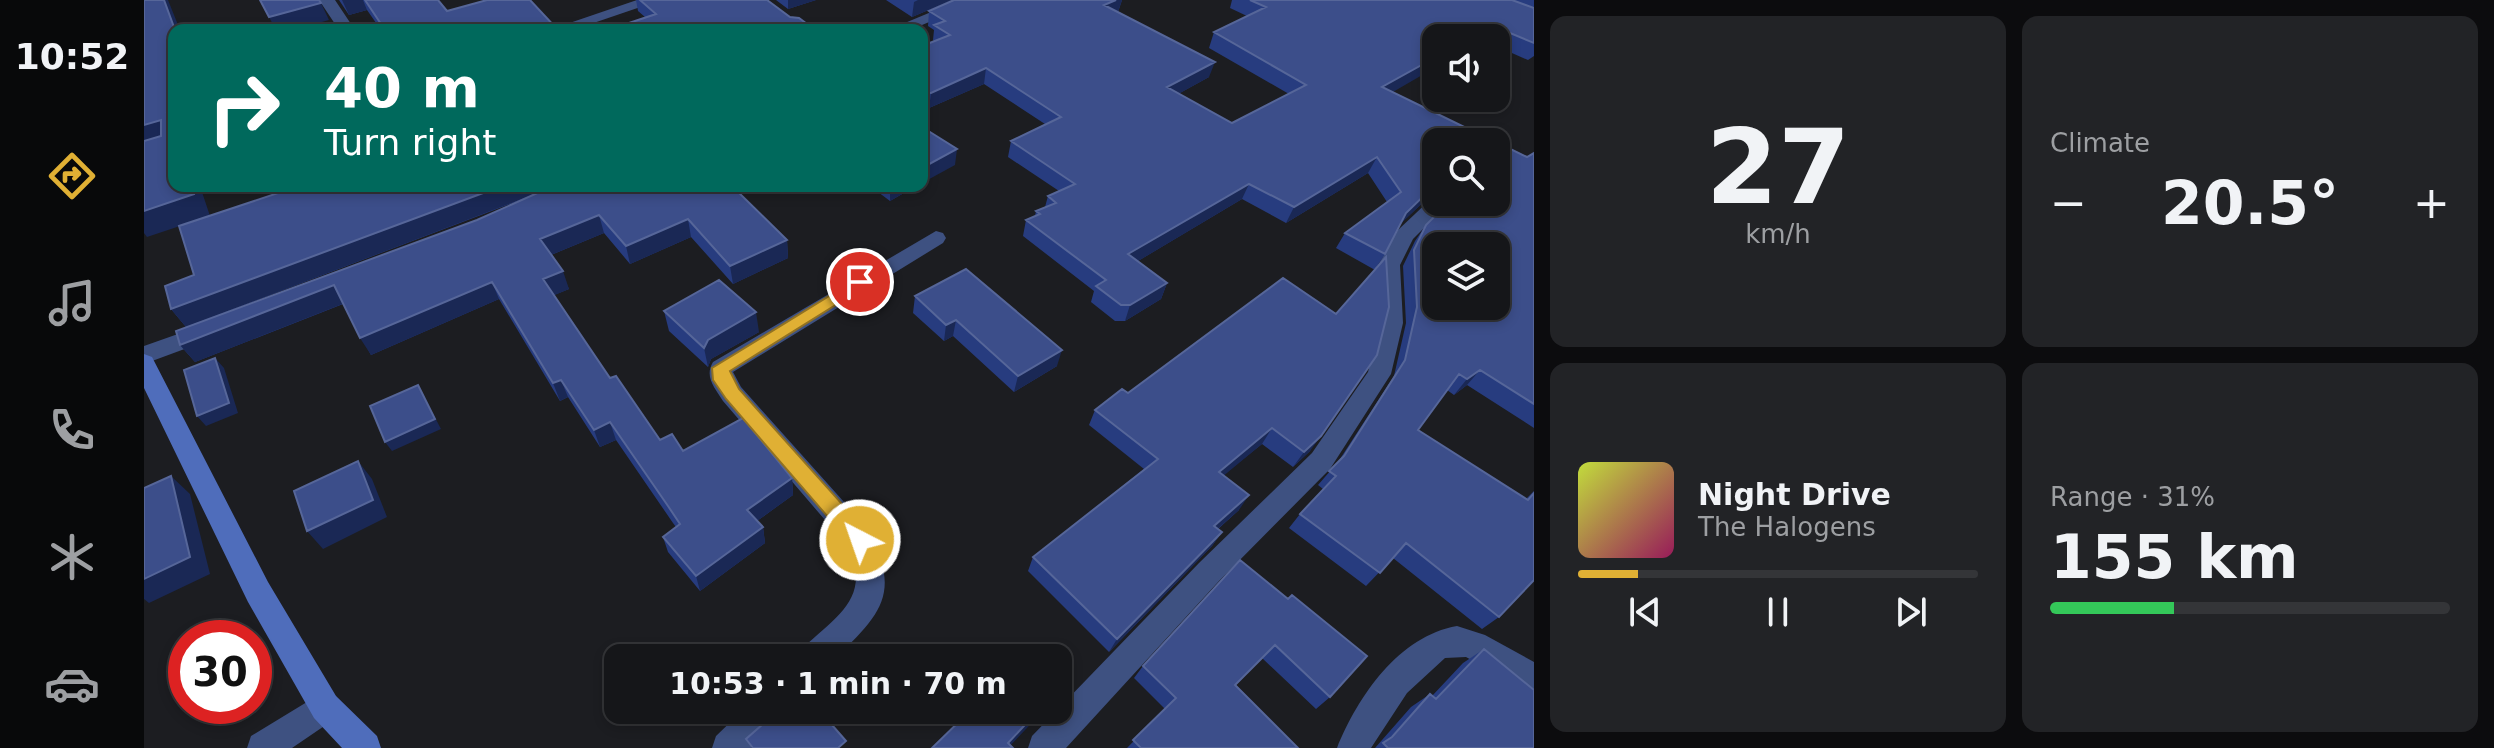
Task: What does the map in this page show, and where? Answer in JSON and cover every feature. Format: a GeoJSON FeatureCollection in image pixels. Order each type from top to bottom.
{"type":"FeatureCollection","features":[{"type":"Feature","properties":{"kind":"main road"},"geometry":{"type":"LineString","coordinates":[[144,363],[258,592],[325,707],[365,748]]}},
{"type":"Feature","properties":{"kind":"street"},"geometry":{"type":"LineString","coordinates":[[327,0],[343,24]]}},
{"type":"Feature","properties":{"kind":"street"},"geometry":{"type":"LineString","coordinates":[[576,24],[653,0]]}},
{"type":"Feature","properties":{"kind":"street"},"geometry":{"type":"LineString","coordinates":[[912,24],[974,0]]}},
{"type":"Feature","properties":{"kind":"street"},"geometry":{"type":"LineString","coordinates":[[1044,748],[1209,572],[1321,461],[1379,374],[1392,323],[1389,265],[1405,235],[1425,216]]}},
{"type":"Feature","properties":{"kind":"street"},"geometry":{"type":"LineString","coordinates":[[828,644],[863,608],[875,587],[872,562],[860,540],[732,394],[722,380],[721,368],[936,238]]}},
{"type":"Feature","properties":{"kind":"street"},"geometry":{"type":"LineString","coordinates":[[144,355],[231,323]]}},
{"type":"Feature","properties":{"kind":"street"},"geometry":{"type":"LineString","coordinates":[[1353,748],[1406,667],[1442,644],[1458,641],[1534,679]]}},
{"type":"Feature","properties":{"kind":"street"},"geometry":{"type":"LineString","coordinates":[[263,748],[325,707]]}},
{"type":"Feature","properties":{"kind":"street"},"geometry":{"type":"LineString","coordinates":[[728,748],[751,724]]}},
{"type":"Feature","properties":{"kind":"building"},"geometry":{"type":"Polygon","coordinates":[[[144,0],[164,0],[173,24],[168,24],[168,192],[194,194],[144,211],[144,141],[161,136],[161,120],[144,125],[144,0]]]}},
{"type":"Feature","properties":{"kind":"building"},"geometry":{"type":"Polygon","coordinates":[[[260,0],[319,0],[321,3],[269,17],[260,0]]]}},
{"type":"Feature","properties":{"kind":"building"},"geometry":{"type":"Polygon","coordinates":[[[365,0],[438,0],[447,11],[487,0],[530,0],[552,24],[381,24],[365,0]]]}},
{"type":"Feature","properties":{"kind":"building"},"geometry":{"type":"Polygon","coordinates":[[[640,0],[767,0],[790,17],[799,18],[807,24],[626,24],[656,14],[640,0]]]}},
{"type":"Feature","properties":{"kind":"building"},"geometry":{"type":"Polygon","coordinates":[[[954,0],[1116,0],[1104,5],[1215,62],[1167,87],[1232,123],[1306,85],[1214,32],[1266,7],[1250,0],[1512,0],[1534,8],[1534,43],[1510,33],[1510,24],[1422,24],[1422,65],[1382,87],[1422,106],[1422,112],[1433,112],[1466,128],[1422,128],[1422,198],[1406,213],[1385,254],[1345,233],[1401,192],[1377,157],[1294,207],[1249,184],[1128,254],[1167,283],[1130,305],[1121,305],[1096,286],[1106,280],[1026,220],[1040,214],[1036,211],[1056,203],[1048,196],[1075,184],[1011,141],[1061,117],[986,68],[928,93],[928,44],[950,35],[934,25],[945,21],[929,11],[954,0]]]}},
{"type":"Feature","properties":{"kind":"building"},"geometry":{"type":"Polygon","coordinates":[[[928,131],[957,149],[928,165],[928,131]]]}},
{"type":"Feature","properties":{"kind":"building"},"geometry":{"type":"Polygon","coordinates":[[[1510,149],[1527,157],[1534,153],[1534,404],[1480,370],[1467,379],[1459,374],[1418,430],[1528,500],[1534,493],[1534,580],[1499,617],[1406,543],[1380,573],[1300,514],[1336,476],[1329,471],[1344,456],[1405,360],[1417,307],[1414,250],[1422,233],[1422,320],[1510,320],[1510,232],[1423,232],[1435,216],[1510,216],[1510,149]]]}},
{"type":"Feature","properties":{"kind":"building"},"geometry":{"type":"Polygon","coordinates":[[[281,192],[486,192],[171,309],[165,286],[194,275],[179,226],[281,192]]]}},
{"type":"Feature","properties":{"kind":"building"},"geometry":{"type":"Polygon","coordinates":[[[540,192],[738,192],[787,240],[730,266],[688,219],[626,246],[599,215],[540,239],[563,271],[543,279],[610,378],[616,376],[660,440],[672,434],[683,451],[743,418],[792,478],[747,510],[763,527],[696,576],[663,537],[680,524],[610,422],[594,430],[561,380],[553,383],[492,282],[360,338],[334,285],[180,345],[176,331],[477,220],[540,192]]]}},
{"type":"Feature","properties":{"kind":"building"},"geometry":{"type":"Polygon","coordinates":[[[1386,257],[1389,307],[1377,355],[1321,436],[1304,452],[1272,428],[1219,472],[1249,495],[1214,526],[1222,532],[1117,639],[1033,557],[1158,459],[1095,410],[1122,389],[1128,393],[1283,278],[1336,314],[1386,257]]]}},
{"type":"Feature","properties":{"kind":"building"},"geometry":{"type":"Polygon","coordinates":[[[966,269],[1062,350],[1018,376],[956,320],[946,325],[915,296],[966,269]]]}},
{"type":"Feature","properties":{"kind":"building"},"geometry":{"type":"Polygon","coordinates":[[[719,280],[756,312],[708,340],[704,348],[664,311],[719,280]]]}},
{"type":"Feature","properties":{"kind":"building"},"geometry":{"type":"Polygon","coordinates":[[[215,358],[229,403],[197,416],[184,370],[215,358]]]}},
{"type":"Feature","properties":{"kind":"building"},"geometry":{"type":"Polygon","coordinates":[[[418,385],[435,419],[385,442],[370,406],[418,385]]]}},
{"type":"Feature","properties":{"kind":"building"},"geometry":{"type":"Polygon","coordinates":[[[358,461],[373,500],[307,531],[294,491],[358,461]]]}},
{"type":"Feature","properties":{"kind":"building"},"geometry":{"type":"Polygon","coordinates":[[[171,476],[190,557],[144,579],[144,488],[171,476]]]}},
{"type":"Feature","properties":{"kind":"building"},"geometry":{"type":"Polygon","coordinates":[[[1240,560],[1288,599],[1292,595],[1367,656],[1330,697],[1275,645],[1235,685],[1298,748],[1141,748],[1133,740],[1176,698],[1143,666],[1240,560]]]}},
{"type":"Feature","properties":{"kind":"building"},"geometry":{"type":"Polygon","coordinates":[[[1484,649],[1534,690],[1534,748],[1388,748],[1383,743],[1430,694],[1436,699],[1484,649]]]}},
{"type":"Feature","properties":{"kind":"building"},"geometry":{"type":"Polygon","coordinates":[[[763,724],[831,724],[846,741],[838,748],[753,748],[746,739],[763,724]]]}},
{"type":"Feature","properties":{"kind":"building"},"geometry":{"type":"Polygon","coordinates":[[[957,724],[1026,724],[1008,743],[1013,748],[932,748],[957,724]]]}},
{"type":"Feature","properties":{"kind":"route"},"geometry":{"type":"LineString","coordinates":[[860,282],[734,357],[721,368],[722,380],[732,394],[860,540]]}}]}
